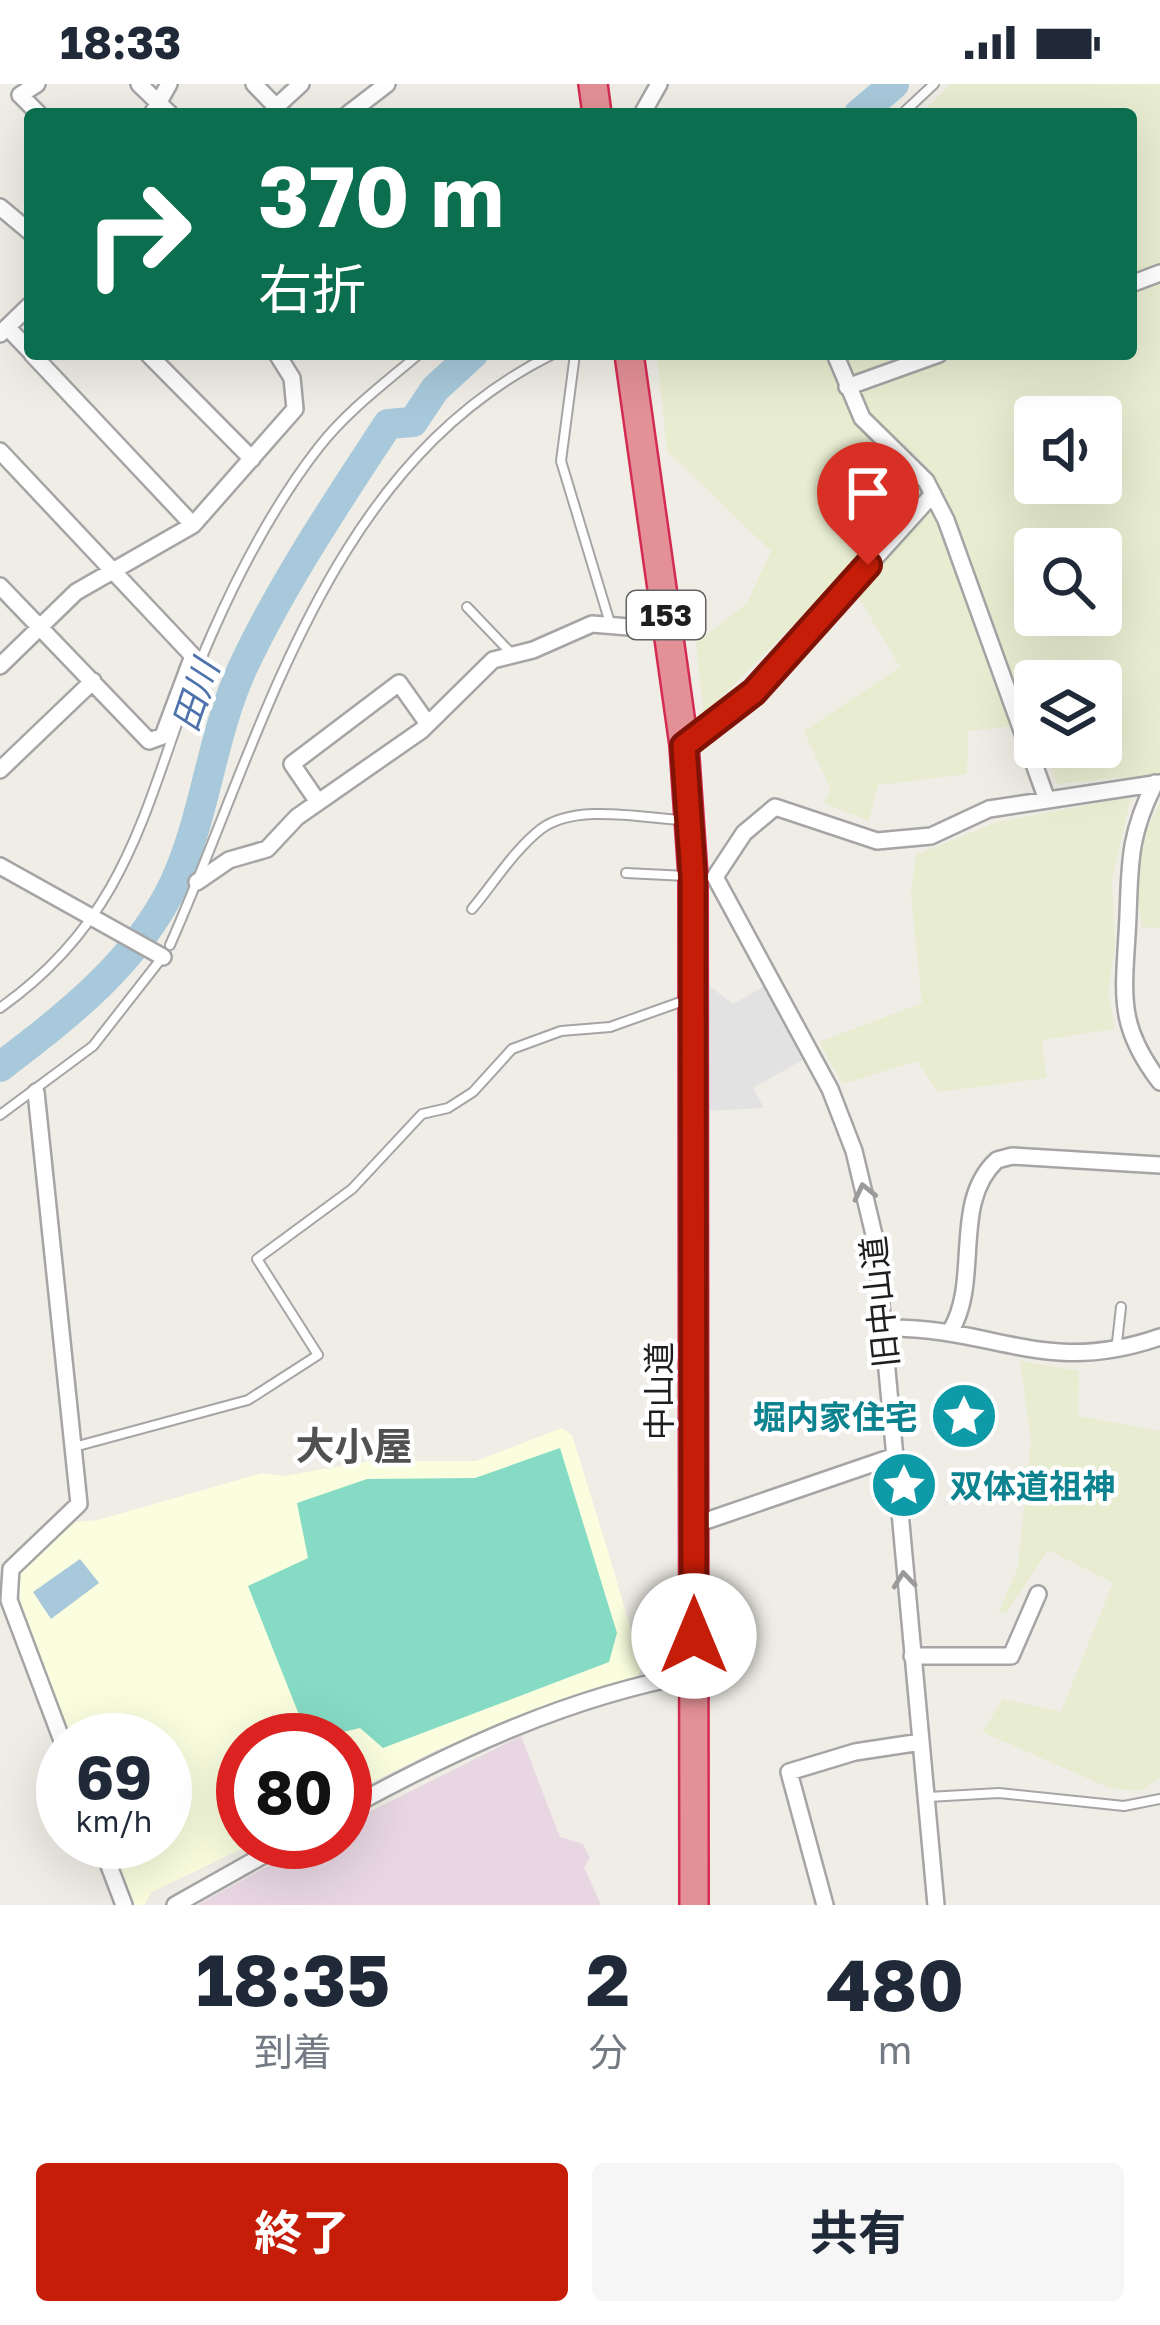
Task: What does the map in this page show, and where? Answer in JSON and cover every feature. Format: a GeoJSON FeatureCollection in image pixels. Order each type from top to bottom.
{"type":"FeatureCollection","features":[{"type":"Feature","properties":{"kind":"highway","name":"中山道"},"geometry":{"type":"LineString","coordinates":[[630,360],[691,820],[704,877],[693,997],[694,1905]]}},
{"type":"Feature","properties":{"kind":"street"},"geometry":{"type":"LineString","coordinates":[[33,108],[20,95],[38,84]]}},
{"type":"Feature","properties":{"kind":"street"},"geometry":{"type":"LineString","coordinates":[[140,84],[158,108]]}},
{"type":"Feature","properties":{"kind":"street"},"geometry":{"type":"LineString","coordinates":[[254,84],[278,108]]}},
{"type":"Feature","properties":{"kind":"street"},"geometry":{"type":"LineString","coordinates":[[282,108],[301,84]]}},
{"type":"Feature","properties":{"kind":"street"},"geometry":{"type":"LineString","coordinates":[[356,108],[387,84]]}},
{"type":"Feature","properties":{"kind":"street"},"geometry":{"type":"LineString","coordinates":[[38,360],[193,525]]}},
{"type":"Feature","properties":{"kind":"street"},"geometry":{"type":"LineString","coordinates":[[154,360],[252,459]]}},
{"type":"Feature","properties":{"kind":"street"},"geometry":{"type":"LineString","coordinates":[[0,666],[76,592],[193,525],[295,410],[292,378],[282,360]]}},
{"type":"Feature","properties":{"kind":"street"},"geometry":{"type":"LineString","coordinates":[[837,360],[862,418],[933,494],[1047,800]]}},
{"type":"Feature","properties":{"kind":"street"},"geometry":{"type":"LineString","coordinates":[[847,387],[922,360]]}},
{"type":"Feature","properties":{"kind":"street"},"geometry":{"type":"LineString","coordinates":[[0,451],[193,656],[163,736],[149,741],[0,586]]}},
{"type":"Feature","properties":{"kind":"street"},"geometry":{"type":"LineString","coordinates":[[684,746],[754,692],[933,494]]}},
{"type":"Feature","properties":{"kind":"street"},"geometry":{"type":"LineString","coordinates":[[197,882],[229,860],[267,849],[318,802],[428,724],[493,660],[533,650],[573,629],[667,621]]}},
{"type":"Feature","properties":{"kind":"street"},"geometry":{"type":"LineString","coordinates":[[0,770],[93,681]]}},
{"type":"Feature","properties":{"kind":"street"},"geometry":{"type":"LineString","coordinates":[[318,802],[292,764],[399,683],[428,724]]}},
{"type":"Feature","properties":{"kind":"street"},"geometry":{"type":"LineString","coordinates":[[704,877],[775,807],[878,841],[932,836],[989,809],[1157,783]]}},
{"type":"Feature","properties":{"kind":"street"},"geometry":{"type":"LineString","coordinates":[[1157,783],[1129,844],[1120,993],[1139,1054],[1160,1082]]}},
{"type":"Feature","properties":{"kind":"street"},"geometry":{"type":"LineString","coordinates":[[0,866],[164,952]]}},
{"type":"Feature","properties":{"kind":"street","name":"旧中山道"},"geometry":{"type":"LineString","coordinates":[[704,877],[846,1125],[875,1239],[936,1905]]}},
{"type":"Feature","properties":{"kind":"street"},"geometry":{"type":"LineString","coordinates":[[36,1092],[79,1504],[11,1569],[10,1600],[52,1713]]}},
{"type":"Feature","properties":{"kind":"street"},"geometry":{"type":"LineString","coordinates":[[951,1330],[962,1298],[974,1203],[997,1160],[1012,1156],[1160,1166]]}},
{"type":"Feature","properties":{"kind":"street"},"geometry":{"type":"LineString","coordinates":[[886,1328],[951,1330],[1032,1352],[1115,1352],[1160,1337]]}},
{"type":"Feature","properties":{"kind":"street"},"geometry":{"type":"LineString","coordinates":[[694,1525],[892,1457]]}},
{"type":"Feature","properties":{"kind":"street"},"geometry":{"type":"LineString","coordinates":[[912,1656],[1011,1656],[1038,1594]]}},
{"type":"Feature","properties":{"kind":"street"},"geometry":{"type":"LineString","coordinates":[[372,1796],[491,1737],[643,1683],[694,1674]]}},
{"type":"Feature","properties":{"kind":"street"},"geometry":{"type":"LineString","coordinates":[[825,1905],[789,1772],[855,1752],[921,1742]]}},
{"type":"Feature","properties":{"kind":"street"},"geometry":{"type":"LineString","coordinates":[[110,1869],[124,1905]]}},
{"type":"Feature","properties":{"kind":"street"},"geometry":{"type":"LineString","coordinates":[[175,1905],[239,1869]]}},
{"type":"Feature","properties":{"kind":"lane"},"geometry":{"type":"LineString","coordinates":[[908,108],[934,84]]}},
{"type":"Feature","properties":{"kind":"lane"},"geometry":{"type":"LineString","coordinates":[[0,1008],[65,954],[123,873],[236,581],[319,447],[413,360]]}},
{"type":"Feature","properties":{"kind":"lane"},"geometry":{"type":"LineString","coordinates":[[0,1115],[93,1046],[164,952],[303,622],[359,533],[407,468],[472,404],[543,360]]}},
{"type":"Feature","properties":{"kind":"lane"},"geometry":{"type":"LineString","coordinates":[[574,360],[561,461],[610,623]]}},
{"type":"Feature","properties":{"kind":"lane"},"geometry":{"type":"LineString","coordinates":[[467,608],[511,653]]}},
{"type":"Feature","properties":{"kind":"lane"},"geometry":{"type":"LineString","coordinates":[[472,909],[539,831],[555,822],[589,816],[691,820]]}},
{"type":"Feature","properties":{"kind":"lane"},"geometry":{"type":"LineString","coordinates":[[626,874],[704,877]]}},
{"type":"Feature","properties":{"kind":"lane"},"geometry":{"type":"LineString","coordinates":[[74,1447],[248,1400],[318,1355],[256,1259],[352,1189],[422,1114],[448,1108],[473,1092],[512,1049],[561,1031],[610,1027],[693,997]]}},
{"type":"Feature","properties":{"kind":"lane"},"geometry":{"type":"LineString","coordinates":[[1115,1352],[1121,1307]]}},
{"type":"Feature","properties":{"kind":"lane"},"geometry":{"type":"LineString","coordinates":[[928,1797],[999,1793],[1124,1806],[1160,1799]]}},
{"type":"Feature","properties":{"kind":"shaded area"},"geometry":{"type":"Polygon","coordinates":[[[951,84],[1160,84],[1160,774],[1057,784],[1051,768],[1122,768],[1122,660],[1014,660],[1014,726],[968,731],[967,774],[878,785],[869,821],[823,803],[831,790],[804,731],[900,667],[844,573],[704,715],[696,643],[747,603],[771,551],[667,451],[658,360],[1137,360],[1137,108],[927,108],[951,84]]]}},
{"type":"Feature","properties":{"kind":"shaded area"},"geometry":{"type":"Polygon","coordinates":[[[1131,797],[1112,880],[1115,943],[1108,994],[1115,1029],[1042,1040],[1046,1078],[938,1092],[917,1061],[843,1084],[819,1042],[922,1003],[911,894],[916,855],[997,822],[1131,797]]]}},
{"type":"Feature","properties":{"kind":"shaded area"},"geometry":{"type":"Polygon","coordinates":[[[1160,803],[1160,928],[1142,927],[1136,887],[1143,837],[1160,803]]]}},
{"type":"Feature","properties":{"kind":"shaded area"},"geometry":{"type":"Polygon","coordinates":[[[703,981],[733,1004],[765,986],[806,1058],[753,1088],[764,1108],[706,1111],[703,981]]]}},
{"type":"Feature","properties":{"kind":"shaded area"},"geometry":{"type":"Polygon","coordinates":[[[1020,1361],[1079,1371],[1078,1416],[1160,1431],[1160,1778],[1140,1791],[1110,1788],[982,1732],[1003,1699],[1061,1712],[1113,1583],[1048,1550],[1007,1612],[998,1614],[1018,1567],[1031,1440],[1020,1361]]]}},
{"type":"Feature","properties":{"kind":"shaded area"},"geometry":{"type":"Polygon","coordinates":[[[562,1428],[572,1435],[642,1668],[637,1676],[436,1750],[372,1782],[372,1713],[216,1713],[216,1861],[152,1892],[144,1905],[134,1905],[120,1869],[192,1869],[192,1713],[59,1713],[24,1624],[17,1572],[76,1522],[98,1520],[262,1473],[284,1476],[370,1461],[476,1461],[562,1428]]]}},
{"type":"Feature","properties":{"kind":"shaded area"},"geometry":{"type":"Polygon","coordinates":[[[521,1736],[560,1837],[583,1844],[590,1858],[584,1867],[601,1905],[197,1905],[263,1869],[372,1869],[372,1810],[521,1736]]]}},
{"type":"Feature","properties":{"kind":"green space"},"geometry":{"type":"Polygon","coordinates":[[[560,1448],[617,1633],[609,1662],[383,1748],[372,1738],[372,1713],[298,1713],[248,1586],[308,1558],[297,1503],[367,1479],[475,1478],[560,1448]]]}},
{"type":"Feature","properties":{"kind":"water"},"geometry":{"type":"Polygon","coordinates":[[[80,1559],[99,1583],[51,1619],[33,1592],[80,1559]]]}},
{"type":"Feature","properties":{"kind":"waterway","name":"田川"},"geometry":{"type":"LineString","coordinates":[[866,108],[894,84]]}},
{"type":"Feature","properties":{"kind":"waterway","name":"田川"},"geometry":{"type":"LineString","coordinates":[[0,1067],[98,986],[158,912],[185,858],[232,693],[275,604],[388,424],[413,422],[435,389],[466,360]]}},
{"type":"Feature","properties":{"kind":"place","name":"堀内家住宅"},"geometry":{"type":"Point","coordinates":[964,1416]}},
{"type":"Feature","properties":{"kind":"place","name":"双体道祖神"},"geometry":{"type":"Point","coordinates":[904,1485]}},
{"type":"Feature","properties":{"kind":"district","name":"大小屋"},"geometry":{"type":"Point","coordinates":[354,1445]}},
{"type":"Feature","properties":{"kind":"route"},"geometry":{"type":"LineString","coordinates":[[694,1636],[693,876],[684,746],[754,692],[868,565]]}}]}
